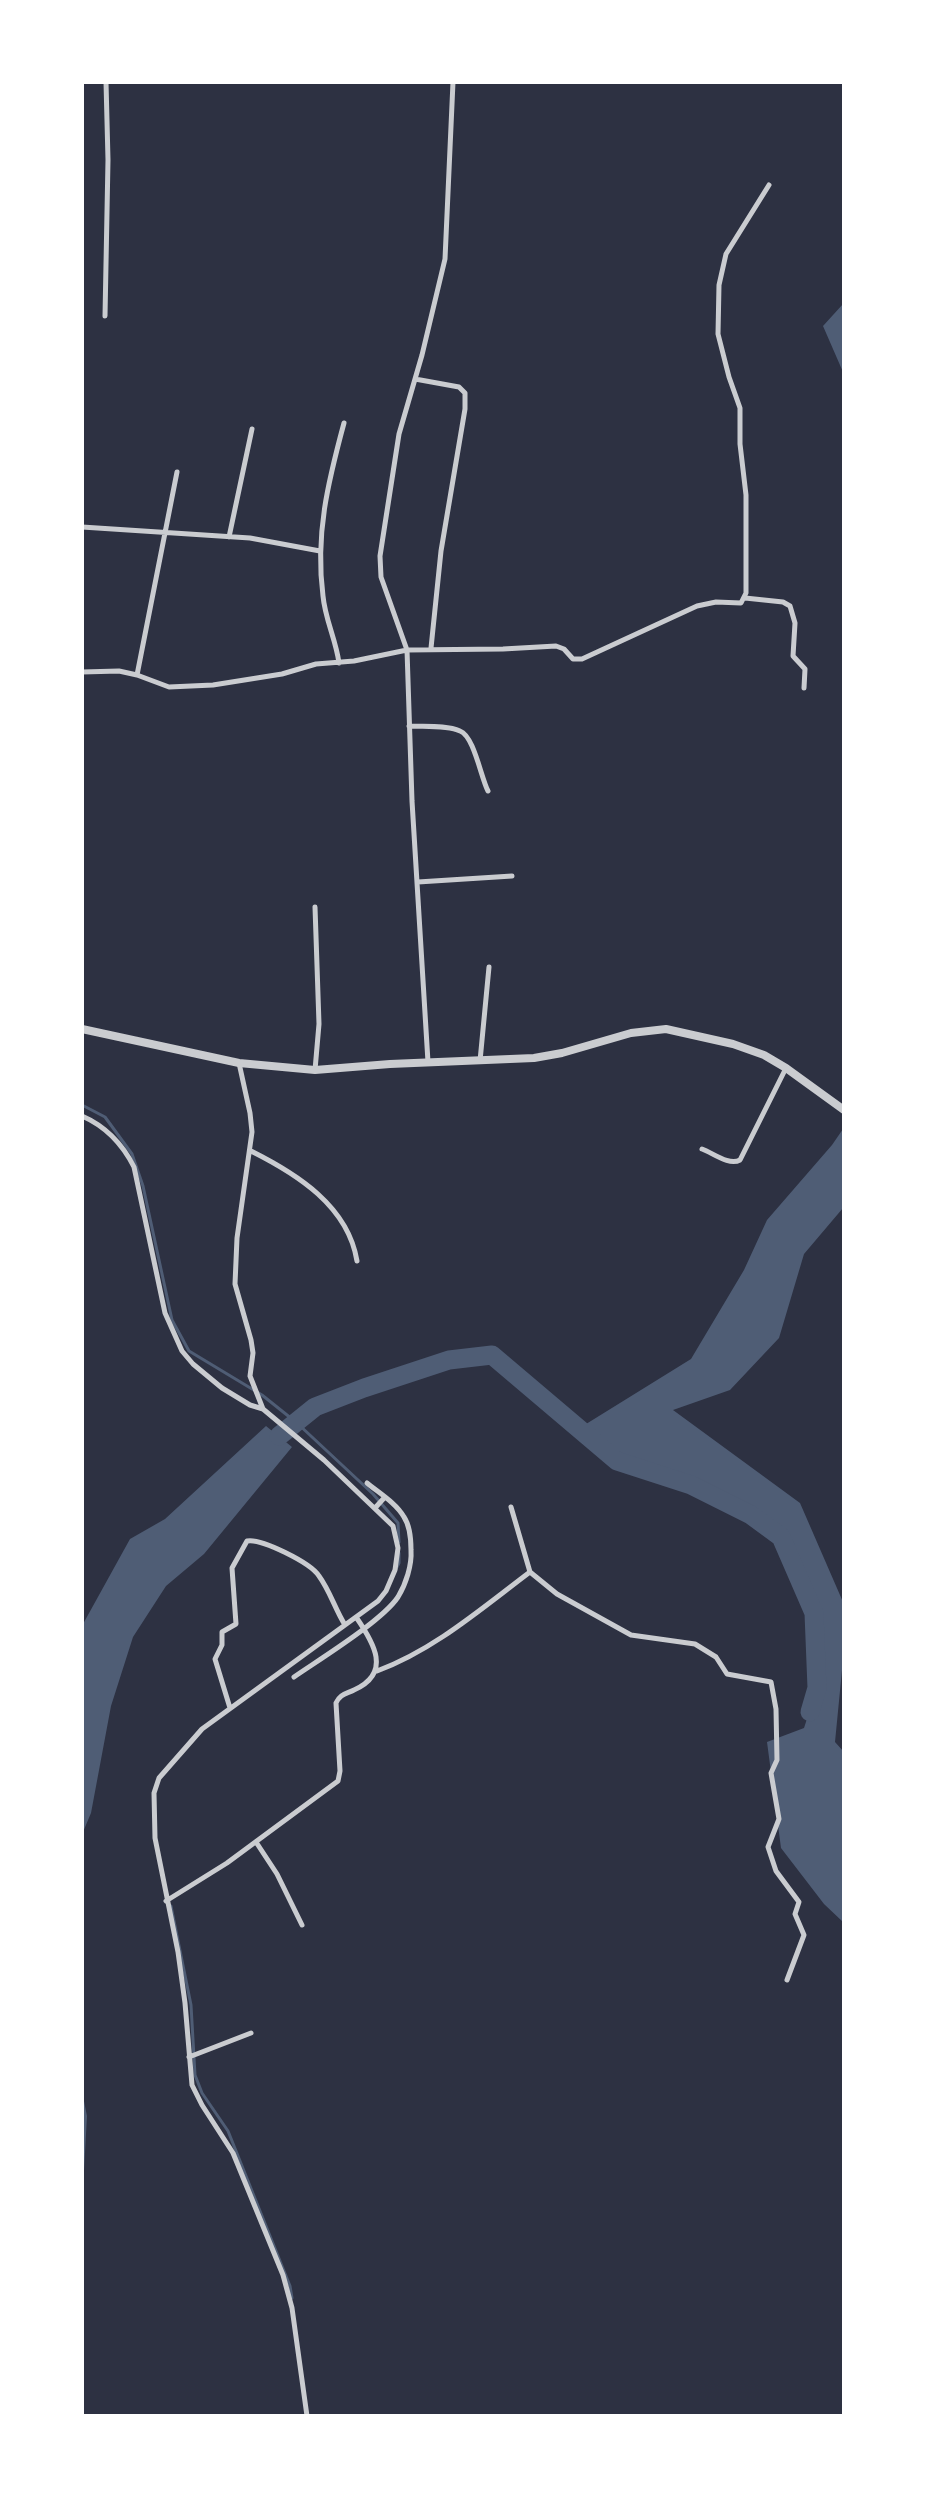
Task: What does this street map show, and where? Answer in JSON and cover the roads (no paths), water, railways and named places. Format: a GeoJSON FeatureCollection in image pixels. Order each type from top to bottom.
{"type":"FeatureCollection","features":[{"type":"Feature","properties":{"kind":"street"},"geometry":{"type":"LineString","coordinates":[[105,316],[108,160],[106,82]]}},
{"type":"Feature","properties":{"kind":"street"},"geometry":{"type":"LineString","coordinates":[[428,1062],[409,726],[407,650],[382,582],[380,556],[382,531],[395,471],[400,434],[422,355],[445,259],[453,82]]}},
{"type":"Feature","properties":{"kind":"street"},"geometry":{"type":"LineString","coordinates":[[745,598],[746,495],[740,444],[740,408],[729,377],[718,334],[718,285],[726,254],[769,185]]}},
{"type":"Feature","properties":{"kind":"street"},"geometry":{"type":"LineString","coordinates":[[414,379],[459,387],[465,393],[436,587],[431,648]]}},
{"type":"Feature","properties":{"kind":"street"},"geometry":{"type":"LineString","coordinates":[[339,663],[324,607],[320,551],[322,511],[344,423]]}},
{"type":"Feature","properties":{"kind":"street"},"geometry":{"type":"LineString","coordinates":[[229,537],[252,429]]}},
{"type":"Feature","properties":{"kind":"street"},"geometry":{"type":"LineString","coordinates":[[137,675],[177,472]]}},
{"type":"Feature","properties":{"kind":"street"},"geometry":{"type":"LineString","coordinates":[[82,527],[229,537],[266,541],[320,551]]}},
{"type":"Feature","properties":{"kind":"street"},"geometry":{"type":"LineString","coordinates":[[82,672],[119,672],[137,675],[168,686],[213,685],[282,674],[316,664],[339,663],[407,650],[431,648],[503,649],[560,646],[573,659],[582,659],[697,606],[716,602],[738,604],[745,598],[783,602],[790,606],[795,623],[793,656],[805,669],[804,688]]}},
{"type":"Feature","properties":{"kind":"street"},"geometry":{"type":"LineString","coordinates":[[409,726],[451,729],[464,732],[470,741],[488,791]]}},
{"type":"Feature","properties":{"kind":"street"},"geometry":{"type":"LineString","coordinates":[[418,882],[512,876]]}},
{"type":"Feature","properties":{"kind":"street"},"geometry":{"type":"LineString","coordinates":[[315,907],[319,1024],[315,1070]]}},
{"type":"Feature","properties":{"kind":"street"},"geometry":{"type":"LineString","coordinates":[[480,1061],[489,966]]}},
{"type":"Feature","properties":{"kind":"street"},"geometry":{"type":"LineString","coordinates":[[82,1029],[239,1062],[315,1070],[428,1062],[534,1058],[572,1050],[619,1036],[654,1029],[666,1029],[733,1044],[764,1055],[786,1068],[844,1110]]}},
{"type":"Feature","properties":{"kind":"street"},"geometry":{"type":"LineString","coordinates":[[239,1062],[250,1113],[251,1150],[239,1221],[234,1278],[237,1298],[251,1340],[253,1353],[250,1376],[264,1411]]}},
{"type":"Feature","properties":{"kind":"street"},"geometry":{"type":"LineString","coordinates":[[702,1149],[728,1161],[736,1163],[740,1160],[786,1068]]}},
{"type":"Feature","properties":{"kind":"street"},"geometry":{"type":"LineString","coordinates":[[82,1116],[99,1125],[111,1136],[126,1153],[134,1167],[165,1313],[182,1351],[193,1364],[222,1388],[264,1411],[324,1460],[394,1526],[397,1541],[397,1559],[393,1578],[383,1596],[356,1618],[202,1730],[164,1772],[156,1786],[153,1807],[155,1838],[178,1952],[186,2003],[193,2055],[194,2091],[233,2153],[283,2275],[292,2308],[306,2416]]}},
{"type":"Feature","properties":{"kind":"street"},"geometry":{"type":"LineString","coordinates":[[251,1150],[276,1163],[332,1208],[346,1225],[354,1246],[356,1261]]}},
{"type":"Feature","properties":{"kind":"street"},"geometry":{"type":"LineString","coordinates":[[294,1677],[388,1610],[397,1598],[409,1568],[411,1539],[406,1521],[403,1515],[367,1483]]}},
{"type":"Feature","properties":{"kind":"street"},"geometry":{"type":"LineString","coordinates":[[376,1507],[384,1498]]}},
{"type":"Feature","properties":{"kind":"street"},"geometry":{"type":"LineString","coordinates":[[511,1507],[530,1572],[557,1594],[631,1635],[695,1644],[716,1658],[727,1674],[771,1682],[776,1709],[777,1760],[771,1772],[779,1819],[768,1847],[776,1871],[799,1902],[795,1914],[804,1935],[787,1980]]}},
{"type":"Feature","properties":{"kind":"street"},"geometry":{"type":"LineString","coordinates":[[230,1708],[215,1659],[222,1645],[222,1632],[236,1624],[232,1568],[247,1541],[252,1540],[268,1544],[318,1574],[345,1625]]}},
{"type":"Feature","properties":{"kind":"street"},"geometry":{"type":"LineString","coordinates":[[167,1900],[256,1842],[338,1781],[340,1771],[336,1703],[344,1694],[369,1682],[377,1671],[400,1663],[426,1649],[530,1572]]}},
{"type":"Feature","properties":{"kind":"street"},"geometry":{"type":"LineString","coordinates":[[356,1618],[376,1654],[377,1671]]}},
{"type":"Feature","properties":{"kind":"street"},"geometry":{"type":"LineString","coordinates":[[256,1842],[276,1874],[302,1926]]}},
{"type":"Feature","properties":{"kind":"street"},"geometry":{"type":"LineString","coordinates":[[193,2055],[251,2033]]}},
{"type":"Feature","properties":{"kind":"water"},"geometry":{"type":"Polygon","coordinates":[[[843,304],[843,372],[823,326],[843,304]]]}},
{"type":"Feature","properties":{"kind":"water"},"geometry":{"type":"Polygon","coordinates":[[[843,1129],[843,1208],[804,1254],[779,1338],[730,1390],[673,1410],[800,1503],[843,1602],[843,1660],[835,1742],[844,1752],[843,1922],[824,1904],[781,1848],[767,1742],[804,1728],[817,1688],[814,1613],[781,1537],[751,1515],[691,1485],[617,1461],[578,1429],[691,1359],[744,1270],[767,1220],[832,1145],[843,1129]]]}},
{"type":"Feature","properties":{"kind":"water"},"geometry":{"type":"Polygon","coordinates":[[[266,1426],[292,1447],[204,1554],[166,1586],[133,1637],[111,1706],[91,1813],[83,1832],[83,1624],[130,1539],[165,1519],[266,1426]]]}},
{"type":"Feature","properties":{"kind":"water"},"geometry":{"type":"Polygon","coordinates":[[[82,2091],[87,2116],[83,2189],[82,2189],[82,2091]]]}},
{"type":"Feature","properties":{"kind":"waterway"},"geometry":{"type":"LineString","coordinates":[[82,1105],[105,1117],[132,1154],[143,1186],[172,1320],[189,1351],[262,1395],[297,1423],[373,1494],[398,1523],[399,1542]]}},
{"type":"Feature","properties":{"kind":"waterway"},"geometry":{"type":"LineString","coordinates":[[279,1436],[315,1407],[364,1388],[449,1360],[492,1355],[617,1461],[691,1485],[751,1515],[781,1537],[814,1613],[817,1688],[810,1712]]}},
{"type":"Feature","properties":{"kind":"waterway"},"geometry":{"type":"LineString","coordinates":[[396,1569],[399,1563],[399,1553]]}},
{"type":"Feature","properties":{"kind":"waterway"},"geometry":{"type":"LineString","coordinates":[[171,1906],[191,2005],[195,2075],[202,2093],[228,2131],[290,2286],[292,2298]]}}]}
